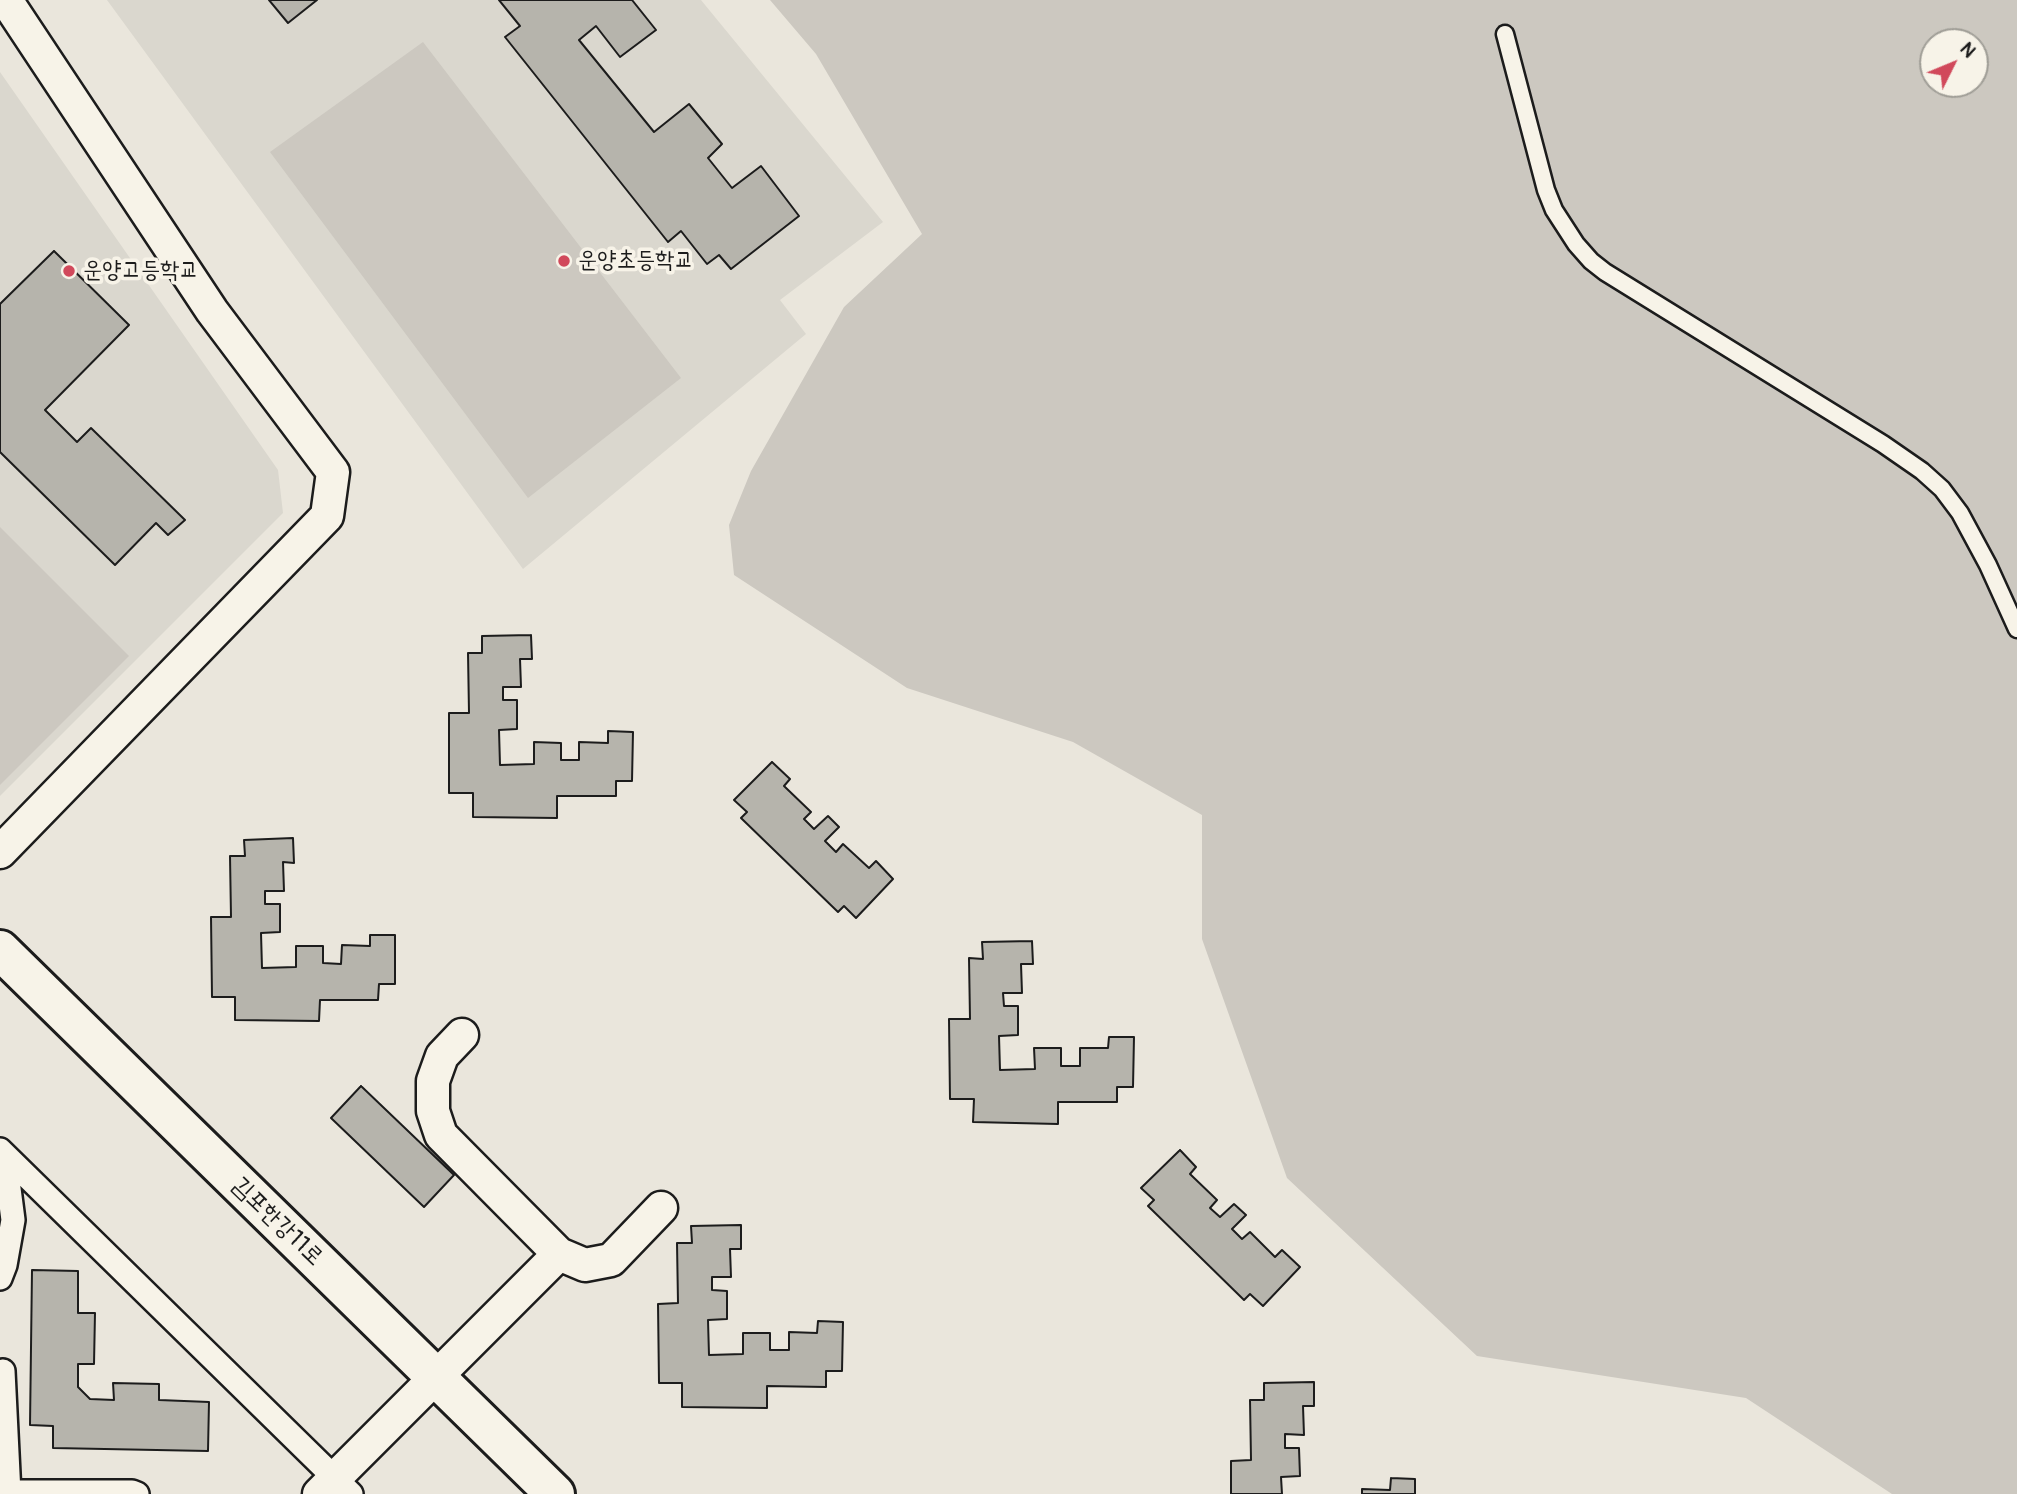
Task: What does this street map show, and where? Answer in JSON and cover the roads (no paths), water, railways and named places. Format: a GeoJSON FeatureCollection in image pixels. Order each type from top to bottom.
{"type":"FeatureCollection","features":[{"type":"Feature","properties":{"kind":"street"},"geometry":{"type":"LineString","coordinates":[[0,852],[327,516],[332,472],[212,311],[6,0]]}},
{"type":"Feature","properties":{"kind":"street","name":"김포한강11로"},"geometry":{"type":"LineString","coordinates":[[0,950],[431,1383],[533,1494]]}},
{"type":"Feature","properties":{"kind":"street","name":"김포한강11로"},"geometry":{"type":"LineString","coordinates":[[0,968],[431,1383],[555,1494]]}},
{"type":"Feature","properties":{"kind":"street"},"geometry":{"type":"LineString","coordinates":[[462,1035],[442,1056],[433,1081],[433,1111],[441,1135],[559,1254],[585,1265],[611,1260],[661,1208]]}},
{"type":"Feature","properties":{"kind":"street"},"geometry":{"type":"LineString","coordinates":[[0,1150],[335,1489],[431,1383],[559,1254]]}},
{"type":"Feature","properties":{"kind":"street"},"geometry":{"type":"LineString","coordinates":[[0,1158],[7,1173],[13,1220],[0,1278]]}},
{"type":"Feature","properties":{"kind":"street"},"geometry":{"type":"LineString","coordinates":[[3,1371],[9,1493],[137,1494]]}},
{"type":"Feature","properties":{"kind":"lane"},"geometry":{"type":"LineString","coordinates":[[1505,34],[1546,190],[1554,210],[1576,244],[1605,272],[1883,444],[1922,471],[1942,489],[1970,530],[2017,629]]}},
{"type":"Feature","properties":{"kind":"place","name":"운양초등학교"},"geometry":{"type":"Point","coordinates":[564,261]}},
{"type":"Feature","properties":{"kind":"place","name":"운양고등학교"},"geometry":{"type":"Point","coordinates":[69,271]}}]}
